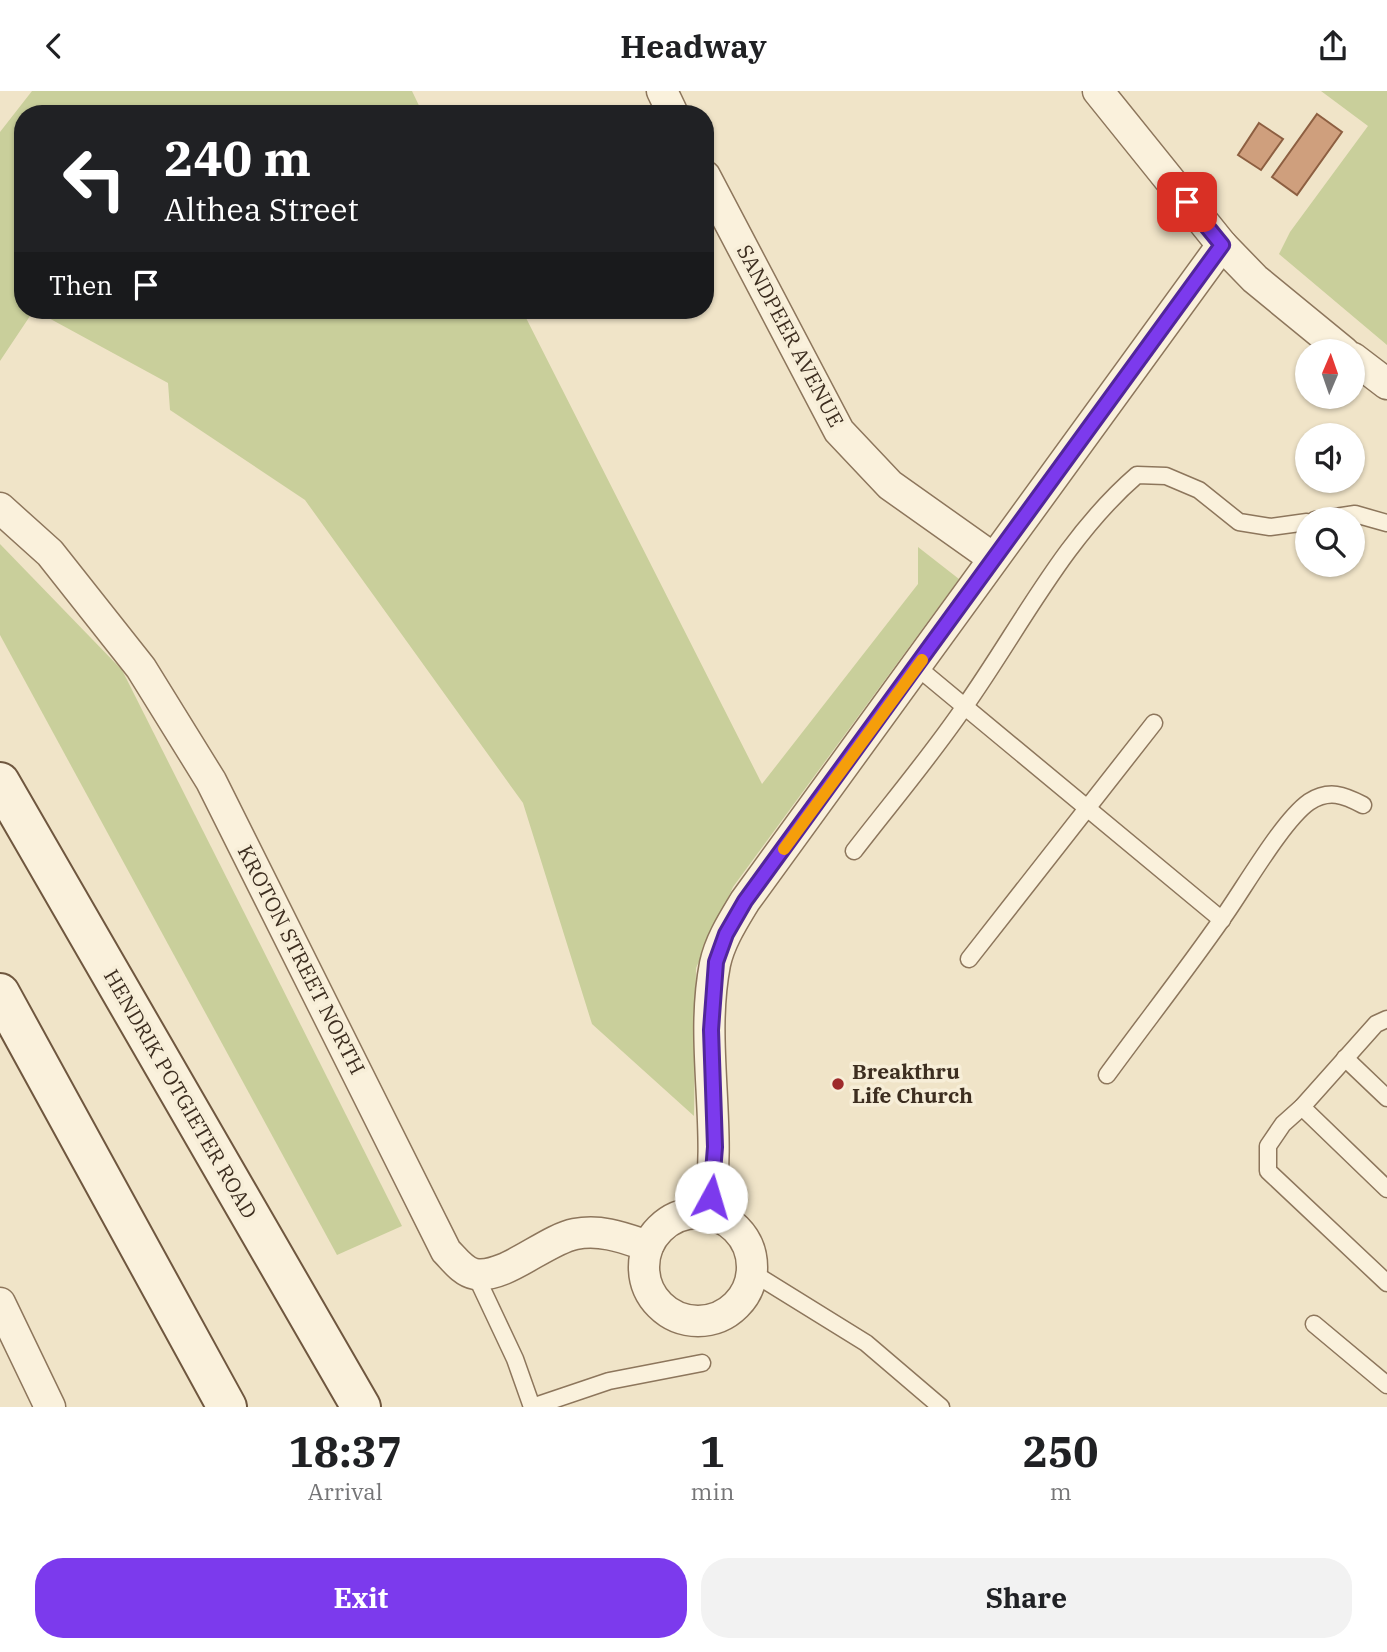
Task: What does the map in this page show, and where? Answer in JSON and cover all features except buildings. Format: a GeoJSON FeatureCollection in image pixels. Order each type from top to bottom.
{"type":"FeatureCollection","features":[{"type":"Feature","properties":{"kind":"main road","name":"HENDRIK POTGIETER ROAD"},"geometry":{"type":"LineString","coordinates":[[0,782],[361,1407]]}},
{"type":"Feature","properties":{"kind":"main road"},"geometry":{"type":"LineString","coordinates":[[0,993],[227,1407]]}},
{"type":"Feature","properties":{"kind":"main road"},"geometry":{"type":"LineString","coordinates":[[0,1044],[71,1164],[134,1237]]}},
{"type":"Feature","properties":{"kind":"street"},"geometry":{"type":"LineString","coordinates":[[1098,91],[1222,245],[1255,279],[1328,339]]}},
{"type":"Feature","properties":{"kind":"street","name":"SANDPEER AVENUE"},"geometry":{"type":"LineString","coordinates":[[714,193],[839,431],[890,485],[993,558]]}},
{"type":"Feature","properties":{"kind":"street"},"geometry":{"type":"LineString","coordinates":[[708,1214],[715,1159],[712,991],[716,962],[726,934],[745,901],[1222,245]]}},
{"type":"Feature","properties":{"kind":"street"},"geometry":{"type":"LineString","coordinates":[[1365,367],[1387,384]]}},
{"type":"Feature","properties":{"kind":"street","name":"KROTON STREET NORTH"},"geometry":{"type":"LineString","coordinates":[[0,508],[50,553],[148,679],[211,781],[446,1251],[460,1266],[475,1274]]}},
{"type":"Feature","properties":{"kind":"street"},"geometry":{"type":"LineString","coordinates":[[689,1214],[708,1214],[723,1219],[736,1229],[752,1257],[753,1273],[748,1289],[726,1314],[710,1320],[685,1319],[663,1308],[652,1295],[645,1280],[644,1262],[649,1247],[658,1231],[672,1220],[689,1214]]}},
{"type":"Feature","properties":{"kind":"street"},"geometry":{"type":"LineString","coordinates":[[475,1274],[497,1272],[572,1235],[597,1231],[649,1247]]}},
{"type":"Feature","properties":{"kind":"street"},"geometry":{"type":"LineString","coordinates":[[0,1303],[50,1407]]}},
{"type":"Feature","properties":{"kind":"lane"},"geometry":{"type":"LineString","coordinates":[[854,851],[965,707],[1062,557],[1120,490],[1137,475],[1166,476],[1199,490],[1239,522],[1270,527],[1295,523]]}},
{"type":"Feature","properties":{"kind":"lane"},"geometry":{"type":"LineString","coordinates":[[1365,517],[1387,523]]}},
{"type":"Feature","properties":{"kind":"lane"},"geometry":{"type":"LineString","coordinates":[[916,667],[1222,920]]}},
{"type":"Feature","properties":{"kind":"lane"},"geometry":{"type":"LineString","coordinates":[[970,959],[1154,723]]}},
{"type":"Feature","properties":{"kind":"lane"},"geometry":{"type":"LineString","coordinates":[[1107,1075],[1222,920],[1279,836],[1307,803],[1321,796],[1341,793],[1363,805]]}},
{"type":"Feature","properties":{"kind":"lane"},"geometry":{"type":"LineString","coordinates":[[1387,1019],[1376,1024],[1302,1107],[1283,1124],[1268,1146],[1268,1171],[1387,1283]]}},
{"type":"Feature","properties":{"kind":"lane"},"geometry":{"type":"LineString","coordinates":[[1345,1058],[1387,1098]]}},
{"type":"Feature","properties":{"kind":"lane"},"geometry":{"type":"LineString","coordinates":[[1302,1107],[1387,1189]]}},
{"type":"Feature","properties":{"kind":"lane"},"geometry":{"type":"LineString","coordinates":[[753,1273],[866,1343],[941,1407]]}},
{"type":"Feature","properties":{"kind":"lane"},"geometry":{"type":"LineString","coordinates":[[475,1274],[515,1359],[532,1407],[620,1379],[702,1363]]}},
{"type":"Feature","properties":{"kind":"lane"},"geometry":{"type":"LineString","coordinates":[[1314,1324],[1387,1385]]}},
{"type":"Feature","properties":{"kind":"green space"},"geometry":{"type":"Polygon","coordinates":[[[32,91],[412,91],[419,105],[21,105],[32,91]]]}},
{"type":"Feature","properties":{"kind":"green space"},"geometry":{"type":"Polygon","coordinates":[[[1321,91],[1387,91],[1387,345],[1279,254],[1290,232],[1368,126],[1321,91]]]}},
{"type":"Feature","properties":{"kind":"green space"},"geometry":{"type":"Polygon","coordinates":[[[14,114],[14,319],[28,319],[0,361],[0,132],[14,114]]]}},
{"type":"Feature","properties":{"kind":"green space"},"geometry":{"type":"Polygon","coordinates":[[[51,319],[527,319],[762,784],[918,584],[918,547],[959,579],[733,887],[696,968],[694,1116],[592,1024],[523,803],[305,500],[170,410],[168,383],[51,319]]]}},
{"type":"Feature","properties":{"kind":"green space"},"geometry":{"type":"Polygon","coordinates":[[[0,544],[122,670],[402,1226],[337,1255],[0,635],[0,544]]]}},
{"type":"Feature","properties":{"kind":"slow traffic"},"geometry":{"type":"LineString","coordinates":[[784,849],[922,660]]}},
{"type":"Feature","properties":{"kind":"place","name":"Breakthru Life Church"},"geometry":{"type":"Point","coordinates":[838,1084]}},
{"type":"Feature","properties":{"kind":"route"},"geometry":{"type":"LineString","coordinates":[[711,1197],[715,1147],[712,991],[716,962],[726,934],[745,901],[1222,245],[1187,202]]}}]}
